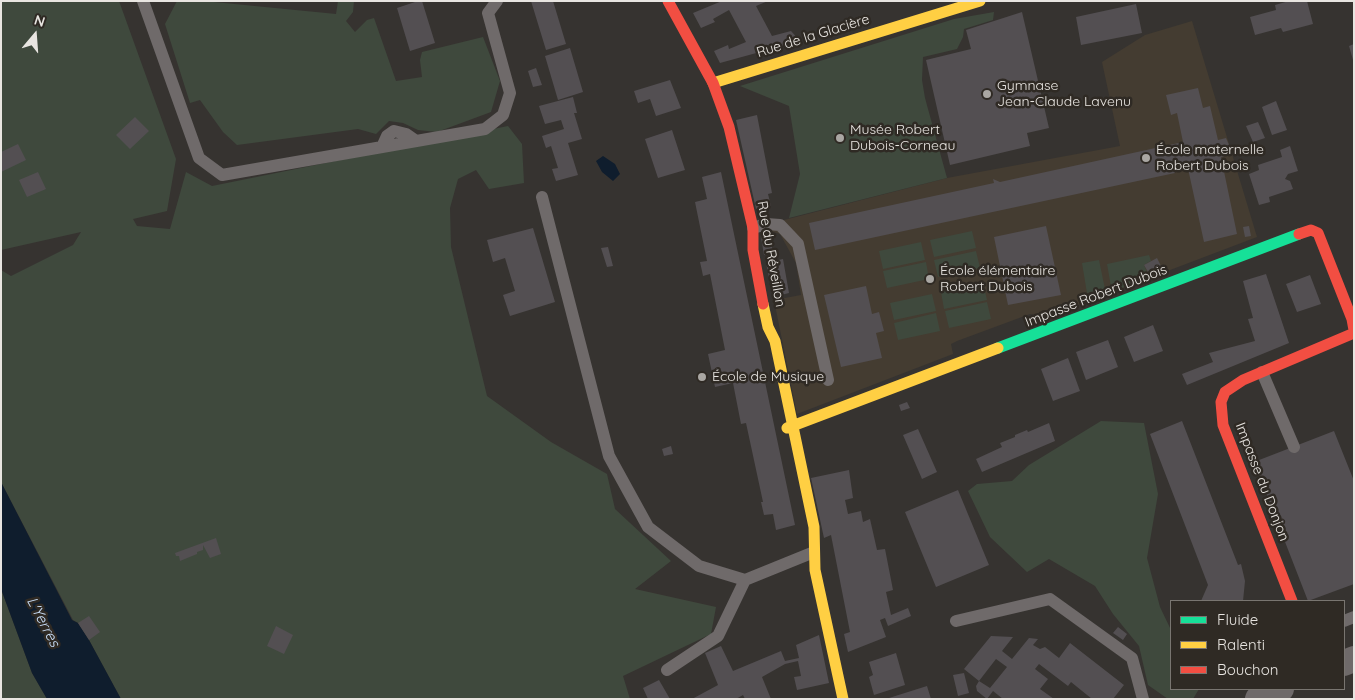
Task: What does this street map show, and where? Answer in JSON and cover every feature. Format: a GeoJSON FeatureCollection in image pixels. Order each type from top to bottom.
{"type":"FeatureCollection","features":[{"type":"Feature","properties":{"kind":"street","name":"Rue du Réveillon"},"geometry":{"type":"LineString","coordinates":[[668,1],[713,83],[729,127],[753,228],[752,250],[768,327],[775,341],[790,427],[814,527],[815,570],[843,699]]}},
{"type":"Feature","properties":{"kind":"street","name":"Rue de la Glacière"},"geometry":{"type":"LineString","coordinates":[[713,83],[980,1]]}},
{"type":"Feature","properties":{"kind":"street","name":"Impasse Robert Dubois"},"geometry":{"type":"LineString","coordinates":[[790,427],[1311,230],[1318,233],[1352,319],[1354,332]]}},
{"type":"Feature","properties":{"kind":"street","name":"Impasse du Donjon"},"geometry":{"type":"LineString","coordinates":[[1292,600],[1223,425],[1220,411],[1221,402],[1225,392],[1243,380],[1354,332]]}},
{"type":"Feature","properties":{"kind":"street"},"geometry":{"type":"LineString","coordinates":[[1258,699],[1279,690]]}},
{"type":"Feature","properties":{"kind":"lane"},"geometry":{"type":"LineString","coordinates":[[143,1],[199,158],[222,175],[485,129],[503,115],[510,93],[488,13],[497,1]]}},
{"type":"Feature","properties":{"kind":"lane"},"geometry":{"type":"LineString","coordinates":[[542,197],[609,456],[648,527],[699,566],[745,580],[814,552]]}},
{"type":"Feature","properties":{"kind":"lane"},"geometry":{"type":"LineString","coordinates":[[753,228],[766,224],[780,225],[798,244],[828,380]]}},
{"type":"Feature","properties":{"kind":"lane"},"geometry":{"type":"LineString","coordinates":[[1262,372],[1294,447]]}},
{"type":"Feature","properties":{"kind":"lane"},"geometry":{"type":"LineString","coordinates":[[667,670],[718,636],[745,580]]}},
{"type":"Feature","properties":{"kind":"lane"},"geometry":{"type":"LineString","coordinates":[[956,621],[1050,599],[1132,658],[1143,699]]}},
{"type":"Feature","properties":{"kind":"shaded area"},"geometry":{"type":"Polygon","coordinates":[[[1192,21],[1257,237],[1049,316],[1030,314],[957,341],[951,344],[953,354],[797,414],[774,300],[801,295],[796,263],[780,234],[757,227],[947,178],[1120,146],[1102,62],[1145,35],[1192,21]]]}},
{"type":"Feature","properties":{"kind":"green space"},"geometry":{"type":"Polygon","coordinates":[[[1,1],[119,1],[176,159],[167,211],[133,219],[137,226],[170,229],[186,172],[212,186],[508,126],[522,144],[524,183],[489,189],[476,170],[458,179],[450,208],[451,247],[487,396],[551,442],[607,474],[615,509],[671,561],[635,589],[716,607],[711,634],[623,676],[630,699],[121,699],[89,640],[78,623],[73,620],[1,482],[1,270],[11,276],[73,245],[81,232],[1,250],[1,1]]]}},
{"type":"Feature","properties":{"kind":"green space"},"geometry":{"type":"Polygon","coordinates":[[[177,1],[204,1],[336,14],[338,1],[354,1],[353,12],[346,21],[355,32],[367,20],[374,18],[396,81],[422,77],[420,60],[422,52],[483,37],[500,81],[491,112],[437,132],[418,130],[403,123],[389,121],[376,134],[358,129],[237,145],[223,132],[200,100],[190,103],[165,24],[177,1]]]}},
{"type":"Feature","properties":{"kind":"green space"},"geometry":{"type":"Polygon","coordinates":[[[994,12],[993,20],[964,29],[963,37],[957,49],[923,57],[922,80],[925,98],[947,178],[789,218],[800,174],[789,106],[740,86],[954,19],[994,12]]]}},
{"type":"Feature","properties":{"kind":"green space"},"geometry":{"type":"Polygon","coordinates":[[[972,231],[976,248],[934,257],[930,240],[972,231]]]}},
{"type":"Feature","properties":{"kind":"green space"},"geometry":{"type":"Polygon","coordinates":[[[921,242],[925,260],[883,269],[879,251],[921,242]]]}},
{"type":"Feature","properties":{"kind":"green space"},"geometry":{"type":"Polygon","coordinates":[[[976,251],[980,268],[938,277],[934,260],[976,251]]]}},
{"type":"Feature","properties":{"kind":"green space"},"geometry":{"type":"Polygon","coordinates":[[[1149,255],[1151,261],[1144,265],[1149,277],[1112,292],[1107,264],[1149,255]]]}},
{"type":"Feature","properties":{"kind":"green space"},"geometry":{"type":"Polygon","coordinates":[[[1099,260],[1105,289],[1087,293],[1082,263],[1099,260]]]}},
{"type":"Feature","properties":{"kind":"green space"},"geometry":{"type":"Polygon","coordinates":[[[926,262],[929,279],[887,288],[883,271],[926,262]]]}},
{"type":"Feature","properties":{"kind":"green space"},"geometry":{"type":"Polygon","coordinates":[[[983,283],[987,300],[944,309],[941,292],[983,283]]]}},
{"type":"Feature","properties":{"kind":"green space"},"geometry":{"type":"Polygon","coordinates":[[[932,294],[936,311],[894,320],[890,303],[932,294]]]}},
{"type":"Feature","properties":{"kind":"green space"},"geometry":{"type":"Polygon","coordinates":[[[987,302],[991,319],[949,328],[945,311],[987,302]]]}},
{"type":"Feature","properties":{"kind":"green space"},"geometry":{"type":"Polygon","coordinates":[[[936,313],[940,331],[898,340],[894,323],[936,313]]]}},
{"type":"Feature","properties":{"kind":"green space"},"geometry":{"type":"Polygon","coordinates":[[[1101,421],[1144,423],[1158,494],[1147,558],[1160,607],[1170,628],[1170,690],[1198,690],[1193,699],[1168,699],[1148,685],[1139,646],[1113,614],[1095,586],[1049,559],[1027,572],[990,537],[968,491],[977,484],[1012,481],[1029,465],[1101,421]]]}},
{"type":"Feature","properties":{"kind":"green space"},"geometry":{"type":"Polygon","coordinates":[[[1,589],[32,673],[47,699],[1,699],[1,589]]]}},
{"type":"Feature","properties":{"kind":"water"},"geometry":{"type":"Polygon","coordinates":[[[603,156],[615,164],[620,174],[613,181],[602,172],[596,161],[603,156]]]}},
{"type":"Feature","properties":{"kind":"water","name":"L'Yerres"},"geometry":{"type":"Polygon","coordinates":[[[1,482],[72,620],[78,623],[89,640],[121,699],[47,699],[32,673],[1,589],[1,482]]]}},
{"type":"Feature","properties":{"kind":"building"},"geometry":{"type":"Polygon","coordinates":[[[422,1],[435,43],[410,51],[397,8],[422,1]]]}},
{"type":"Feature","properties":{"kind":"building"},"geometry":{"type":"Polygon","coordinates":[[[531,1],[553,1],[566,44],[546,50],[531,1]]]}},
{"type":"Feature","properties":{"kind":"building"},"geometry":{"type":"Polygon","coordinates":[[[722,1],[768,1],[756,6],[772,36],[791,31],[800,41],[720,63],[714,51],[728,45],[729,49],[746,42],[729,10],[713,19],[715,22],[701,28],[693,13],[722,1]]]}},
{"type":"Feature","properties":{"kind":"building"},"geometry":{"type":"Polygon","coordinates":[[[1289,1],[1307,1],[1313,24],[1283,32],[1281,28],[1255,35],[1250,17],[1276,10],[1275,5],[1289,1]]]}},
{"type":"Feature","properties":{"kind":"building"},"geometry":{"type":"Polygon","coordinates":[[[1136,4],[1142,33],[1081,45],[1076,17],[1136,4]]]}},
{"type":"Feature","properties":{"kind":"building","name":"Gymnase Jean-Claude Lavenu"},"geometry":{"type":"Polygon","coordinates":[[[1022,12],[1049,128],[1027,133],[1030,146],[950,165],[926,60],[971,49],[966,30],[1022,12]]]}},
{"type":"Feature","properties":{"kind":"building"},"geometry":{"type":"Polygon","coordinates":[[[1354,44],[1354,60],[1353,60],[1349,46],[1354,44]]]}},
{"type":"Feature","properties":{"kind":"building"},"geometry":{"type":"Polygon","coordinates":[[[570,48],[583,92],[558,100],[545,56],[570,48]]]}},
{"type":"Feature","properties":{"kind":"building"},"geometry":{"type":"Polygon","coordinates":[[[536,68],[542,85],[533,87],[528,71],[536,68]]]}},
{"type":"Feature","properties":{"kind":"building"},"geometry":{"type":"Polygon","coordinates":[[[670,80],[681,108],[656,116],[650,99],[638,103],[634,91],[670,80]]]}},
{"type":"Feature","properties":{"kind":"building"},"geometry":{"type":"Polygon","coordinates":[[[1198,88],[1203,108],[1210,106],[1218,140],[1226,138],[1233,154],[1221,157],[1237,234],[1204,242],[1187,164],[1174,167],[1175,173],[815,250],[809,223],[994,183],[993,179],[1000,182],[1183,142],[1177,113],[1171,115],[1166,95],[1198,88]]]}},
{"type":"Feature","properties":{"kind":"building"},"geometry":{"type":"Polygon","coordinates":[[[573,97],[577,113],[574,113],[582,139],[568,143],[578,175],[556,181],[552,169],[558,168],[551,146],[546,148],[542,136],[564,129],[561,120],[545,124],[539,106],[573,97]]]}},
{"type":"Feature","properties":{"kind":"building"},"geometry":{"type":"Polygon","coordinates":[[[1276,101],[1287,130],[1272,135],[1262,107],[1276,101]]]}},
{"type":"Feature","properties":{"kind":"building"},"geometry":{"type":"Polygon","coordinates":[[[757,115],[772,193],[768,194],[771,206],[756,209],[736,120],[757,115]]]}},
{"type":"Feature","properties":{"kind":"building"},"geometry":{"type":"Polygon","coordinates":[[[135,117],[149,131],[130,149],[116,135],[135,117]]]}},
{"type":"Feature","properties":{"kind":"building"},"geometry":{"type":"Polygon","coordinates":[[[1258,122],[1265,138],[1253,142],[1246,126],[1258,122]]]}},
{"type":"Feature","properties":{"kind":"building"},"geometry":{"type":"Polygon","coordinates":[[[672,130],[685,170],[658,178],[645,139],[672,130]]]}},
{"type":"Feature","properties":{"kind":"building"},"geometry":{"type":"Polygon","coordinates":[[[18,144],[26,160],[1,172],[1,152],[18,144]]]}},
{"type":"Feature","properties":{"kind":"building"},"geometry":{"type":"Polygon","coordinates":[[[1290,146],[1298,171],[1288,174],[1285,179],[1290,181],[1293,189],[1269,197],[1270,202],[1259,205],[1249,174],[1259,170],[1258,165],[1282,157],[1280,150],[1290,146]]]}},
{"type":"Feature","properties":{"kind":"building"},"geometry":{"type":"Polygon","coordinates":[[[38,172],[46,189],[27,197],[19,180],[38,172]]]}},
{"type":"Feature","properties":{"kind":"building"},"geometry":{"type":"Polygon","coordinates":[[[721,172],[795,525],[776,530],[773,514],[764,515],[761,502],[763,502],[746,423],[741,424],[733,383],[715,387],[708,354],[725,350],[710,274],[703,276],[700,262],[707,261],[695,202],[707,199],[702,177],[721,172]]]}},
{"type":"Feature","properties":{"kind":"building"},"geometry":{"type":"Polygon","coordinates":[[[1046,226],[1061,295],[1008,305],[994,237],[1046,226]]]}},
{"type":"Feature","properties":{"kind":"building"},"geometry":{"type":"Polygon","coordinates":[[[1249,226],[1251,236],[1245,237],[1243,227],[1249,226]]]}},
{"type":"Feature","properties":{"kind":"building"},"geometry":{"type":"Polygon","coordinates":[[[533,228],[555,302],[510,316],[503,295],[515,291],[505,258],[493,262],[487,240],[533,228]]]}},
{"type":"Feature","properties":{"kind":"building"},"geometry":{"type":"Polygon","coordinates":[[[770,235],[773,253],[764,255],[761,237],[770,235]]]}},
{"type":"Feature","properties":{"kind":"building"},"geometry":{"type":"Polygon","coordinates":[[[608,247],[613,266],[607,267],[601,248],[608,247]]]}},
{"type":"Feature","properties":{"kind":"building"},"geometry":{"type":"Polygon","coordinates":[[[1157,258],[1161,266],[1148,272],[1144,265],[1157,258]]]}},
{"type":"Feature","properties":{"kind":"building"},"geometry":{"type":"Polygon","coordinates":[[[783,259],[789,293],[773,297],[766,263],[783,259]]]}},
{"type":"Feature","properties":{"kind":"building"},"geometry":{"type":"Polygon","coordinates":[[[1266,274],[1289,343],[1187,385],[1182,374],[1213,362],[1209,353],[1255,341],[1248,319],[1253,318],[1243,281],[1266,274]]]}},
{"type":"Feature","properties":{"kind":"building"},"geometry":{"type":"Polygon","coordinates":[[[1310,275],[1321,304],[1297,312],[1286,284],[1310,275]]]}},
{"type":"Feature","properties":{"kind":"building"},"geometry":{"type":"Polygon","coordinates":[[[866,286],[872,314],[879,312],[884,331],[876,333],[882,358],[841,367],[824,295],[866,286]]]}},
{"type":"Feature","properties":{"kind":"building"},"geometry":{"type":"Polygon","coordinates":[[[1153,325],[1163,351],[1134,362],[1124,337],[1153,325]]]}},
{"type":"Feature","properties":{"kind":"building"},"geometry":{"type":"Polygon","coordinates":[[[1108,340],[1118,367],[1086,380],[1076,352],[1108,340]]]}},
{"type":"Feature","properties":{"kind":"building"},"geometry":{"type":"Polygon","coordinates":[[[1068,358],[1080,391],[1053,401],[1041,369],[1068,358]]]}},
{"type":"Feature","properties":{"kind":"building"},"geometry":{"type":"Polygon","coordinates":[[[907,402],[910,408],[901,411],[899,405],[907,402]]]}},
{"type":"Feature","properties":{"kind":"building"},"geometry":{"type":"Polygon","coordinates":[[[1182,421],[1238,565],[1241,564],[1245,581],[1243,600],[1201,600],[1208,585],[1150,434],[1182,421]]]}},
{"type":"Feature","properties":{"kind":"building"},"geometry":{"type":"Polygon","coordinates":[[[1049,423],[1055,441],[982,472],[976,459],[1002,447],[1000,443],[1015,437],[1015,435],[1049,423]]]}},
{"type":"Feature","properties":{"kind":"building"},"geometry":{"type":"Polygon","coordinates":[[[918,429],[937,472],[922,479],[903,435],[918,429]]]}},
{"type":"Feature","properties":{"kind":"building"},"geometry":{"type":"Polygon","coordinates":[[[1334,431],[1354,481],[1354,584],[1308,600],[1254,462],[1334,431]]]}},
{"type":"Feature","properties":{"kind":"building"},"geometry":{"type":"Polygon","coordinates":[[[671,446],[673,454],[664,456],[662,449],[671,446]]]}},
{"type":"Feature","properties":{"kind":"building"},"geometry":{"type":"Polygon","coordinates":[[[849,470],[853,498],[845,500],[848,514],[861,511],[863,522],[870,519],[877,550],[885,549],[893,590],[886,592],[891,615],[908,608],[911,616],[888,626],[885,618],[880,620],[886,637],[848,652],[844,634],[850,632],[831,535],[824,538],[811,478],[849,470]]]}},
{"type":"Feature","properties":{"kind":"building"},"geometry":{"type":"Polygon","coordinates":[[[958,490],[989,565],[936,587],[905,512],[958,490]]]}},
{"type":"Feature","properties":{"kind":"building"},"geometry":{"type":"Polygon","coordinates":[[[216,538],[221,554],[210,558],[203,545],[203,550],[180,561],[179,556],[176,556],[175,553],[216,538]]]}},
{"type":"Feature","properties":{"kind":"building"},"geometry":{"type":"Polygon","coordinates":[[[89,616],[100,632],[89,640],[78,623],[89,616]]]}},
{"type":"Feature","properties":{"kind":"building"},"geometry":{"type":"Polygon","coordinates":[[[276,626],[293,635],[284,654],[267,646],[276,626]]]}},
{"type":"Feature","properties":{"kind":"building"},"geometry":{"type":"Polygon","coordinates":[[[1118,627],[1127,634],[1123,640],[1113,633],[1118,627]]]}},
{"type":"Feature","properties":{"kind":"building"},"geometry":{"type":"Polygon","coordinates":[[[819,635],[829,683],[797,690],[794,677],[801,676],[798,661],[785,664],[762,677],[771,699],[745,699],[743,695],[736,699],[692,699],[718,685],[705,653],[721,646],[733,671],[781,651],[785,661],[799,658],[796,645],[819,635]]]}},
{"type":"Feature","properties":{"kind":"building"},"geometry":{"type":"Polygon","coordinates":[[[991,636],[1013,637],[1002,651],[1012,659],[1029,638],[1038,639],[1033,645],[1040,649],[1045,647],[1059,658],[1070,643],[1124,685],[1113,699],[1092,699],[1071,682],[1068,686],[1039,664],[1035,669],[1048,679],[1040,689],[1054,699],[1003,699],[993,691],[987,699],[977,691],[976,686],[979,681],[964,669],[991,636]],[[996,659],[979,681],[990,688],[1007,667],[996,659]]]}},
{"type":"Feature","properties":{"kind":"building"},"geometry":{"type":"Polygon","coordinates":[[[896,653],[905,685],[874,695],[869,677],[873,675],[869,662],[896,653]]]}},
{"type":"Feature","properties":{"kind":"building"},"geometry":{"type":"Polygon","coordinates":[[[964,673],[969,693],[958,696],[953,675],[964,673]]]}},
{"type":"Feature","properties":{"kind":"building"},"geometry":{"type":"Polygon","coordinates":[[[659,680],[670,699],[648,699],[643,688],[659,680]]]}},
{"type":"Feature","properties":{"kind":"building"},"geometry":{"type":"Polygon","coordinates":[[[927,686],[931,699],[889,699],[889,698],[927,686]]]}},
{"type":"Feature","properties":{"kind":"traffic: fast"},"geometry":{"type":"LineString","coordinates":[[998,348],[1299,234]]}},
{"type":"Feature","properties":{"kind":"traffic: slow"},"geometry":{"type":"LineString","coordinates":[[713,83],[980,1]]}},
{"type":"Feature","properties":{"kind":"traffic: slow"},"geometry":{"type":"LineString","coordinates":[[763,304],[768,327],[775,341],[814,527],[815,570],[843,699]]}},
{"type":"Feature","properties":{"kind":"traffic: slow"},"geometry":{"type":"LineString","coordinates":[[787,428],[998,348]]}},
{"type":"Feature","properties":{"kind":"traffic: jam"},"geometry":{"type":"LineString","coordinates":[[668,1],[713,83],[729,127],[753,228],[753,250],[763,304]]}},
{"type":"Feature","properties":{"kind":"traffic: jam"},"geometry":{"type":"LineString","coordinates":[[1299,234],[1311,230],[1318,233],[1352,319],[1354,330]]}},
{"type":"Feature","properties":{"kind":"traffic: jam"},"geometry":{"type":"LineString","coordinates":[[1292,600],[1223,425],[1221,402],[1225,392],[1243,380],[1354,333]]}},
{"type":"Feature","properties":{"kind":"place","name":"Gymnase Jean-Claude Lavenu"},"geometry":{"type":"Point","coordinates":[987,94]}},
{"type":"Feature","properties":{"kind":"place","name":"Musée Robert Dubois-Corneau"},"geometry":{"type":"Point","coordinates":[840,138]}},
{"type":"Feature","properties":{"kind":"place","name":"École maternelle Robert Dubois"},"geometry":{"type":"Point","coordinates":[1146,158]}},
{"type":"Feature","properties":{"kind":"place","name":"École élémentaire Robert Dubois"},"geometry":{"type":"Point","coordinates":[930,279]}},
{"type":"Feature","properties":{"kind":"place","name":"École de Musique"},"geometry":{"type":"Point","coordinates":[702,377]}}]}
